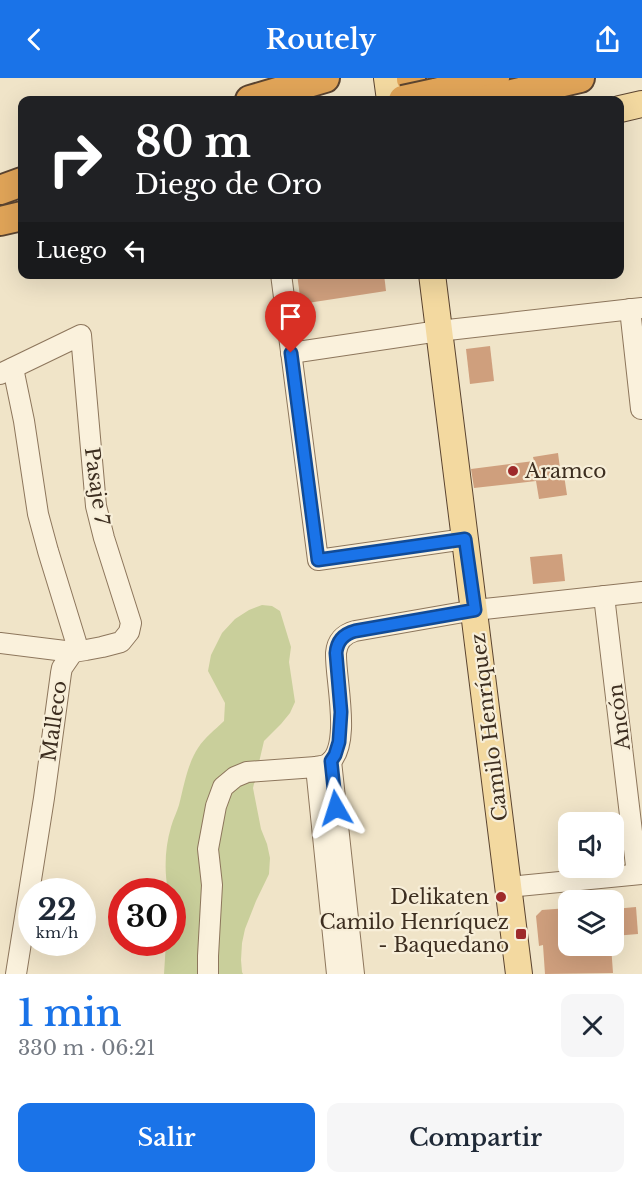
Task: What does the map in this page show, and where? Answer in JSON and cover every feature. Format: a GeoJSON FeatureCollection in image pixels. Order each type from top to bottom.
{"type":"FeatureCollection","features":[{"type":"Feature","properties":{"kind":"highway"},"geometry":{"type":"LineString","coordinates":[[264,96],[325,78]]}},
{"type":"Feature","properties":{"kind":"highway"},"geometry":{"type":"LineString","coordinates":[[410,87],[495,78]]}},
{"type":"Feature","properties":{"kind":"highway"},"geometry":{"type":"LineString","coordinates":[[503,96],[580,78]]}},
{"type":"Feature","properties":{"kind":"highway"},"geometry":{"type":"LineString","coordinates":[[0,190],[18,183]]}},
{"type":"Feature","properties":{"kind":"highway"},"geometry":{"type":"LineString","coordinates":[[0,199],[18,194]]}},
{"type":"Feature","properties":{"kind":"highway"},"geometry":{"type":"LineString","coordinates":[[0,222],[18,219]]}},
{"type":"Feature","properties":{"kind":"main road"},"geometry":{"type":"LineString","coordinates":[[396,96],[410,87]]}},
{"type":"Feature","properties":{"kind":"main road"},"geometry":{"type":"LineString","coordinates":[[624,108],[642,104]]}},
{"type":"Feature","properties":{"kind":"main road","name":"Camilo Henríquez"},"geometry":{"type":"LineString","coordinates":[[426,279],[435,302]]}},
{"type":"Feature","properties":{"kind":"main road","name":"Camilo Henríquez"},"geometry":{"type":"LineString","coordinates":[[433,279],[519,974]]}},
{"type":"Feature","properties":{"kind":"street"},"geometry":{"type":"LineString","coordinates":[[281,279],[318,560],[465,539]]}},
{"type":"Feature","properties":{"kind":"street"},"geometry":{"type":"LineString","coordinates":[[291,353],[439,331],[636,309],[641,409]]}},
{"type":"Feature","properties":{"kind":"street","name":"Pasaje 7"},"geometry":{"type":"LineString","coordinates":[[7,371],[81,335],[96,506],[131,623],[129,632],[121,642],[72,652]]}},
{"type":"Feature","properties":{"kind":"street","name":"Malleco"},"geometry":{"type":"LineString","coordinates":[[7,371],[24,421],[38,514],[76,642],[62,668],[16,974]]}},
{"type":"Feature","properties":{"kind":"street"},"geometry":{"type":"LineString","coordinates":[[208,974],[212,885],[208,849],[216,806],[224,787],[235,777],[247,772],[324,764],[337,749],[341,723],[336,648],[345,635],[355,631],[475,610],[642,592]]}},
{"type":"Feature","properties":{"kind":"street","name":"Ancón"},"geometry":{"type":"LineString","coordinates":[[604,596],[640,874]]}},
{"type":"Feature","properties":{"kind":"street"},"geometry":{"type":"LineString","coordinates":[[0,644],[72,652]]}},
{"type":"Feature","properties":{"kind":"street"},"geometry":{"type":"LineString","coordinates":[[324,764],[337,974]]}},
{"type":"Feature","properties":{"kind":"street"},"geometry":{"type":"LineString","coordinates":[[324,764],[354,974]]}},
{"type":"Feature","properties":{"kind":"street"},"geometry":{"type":"LineString","coordinates":[[508,887],[640,874]]}},
{"type":"Feature","properties":{"kind":"green space"},"geometry":{"type":"Polygon","coordinates":[[[262,605],[272,606],[280,611],[291,647],[289,662],[295,702],[290,713],[264,741],[253,788],[261,829],[270,858],[269,874],[245,929],[241,960],[243,974],[164,974],[165,956],[186,956],[186,878],[167,878],[166,851],[169,835],[188,768],[194,755],[204,740],[224,721],[225,703],[208,671],[211,655],[222,633],[235,619],[262,605]]]}},
{"type":"Feature","properties":{"kind":"building"},"geometry":{"type":"Polygon","coordinates":[[[298,279],[385,279],[386,291],[301,304],[298,279]]]}},
{"type":"Feature","properties":{"kind":"building"},"geometry":{"type":"Polygon","coordinates":[[[490,346],[494,381],[470,384],[466,349],[490,346]]]}},
{"type":"Feature","properties":{"kind":"building"},"geometry":{"type":"Polygon","coordinates":[[[558,453],[561,476],[564,475],[567,495],[539,499],[536,481],[474,488],[471,469],[534,461],[533,457],[558,453]]]}},
{"type":"Feature","properties":{"kind":"building"},"geometry":{"type":"Polygon","coordinates":[[[562,554],[565,581],[533,584],[530,557],[562,554]]]}},
{"type":"Feature","properties":{"kind":"building"},"geometry":{"type":"Polygon","coordinates":[[[636,907],[638,934],[624,935],[624,908],[636,907]]]}},
{"type":"Feature","properties":{"kind":"building"},"geometry":{"type":"Polygon","coordinates":[[[558,909],[558,956],[612,956],[613,973],[545,974],[543,945],[539,946],[536,916],[542,910],[558,909]]]}},
{"type":"Feature","properties":{"kind":"place","name":"Aramco"},"geometry":{"type":"Point","coordinates":[513,471]}},
{"type":"Feature","properties":{"kind":"place","name":"Delikaten"},"geometry":{"type":"Point","coordinates":[501,897]}},
{"type":"Feature","properties":{"kind":"place","name":"Camilo Henríquez - Baquedano"},"geometry":{"type":"Point","coordinates":[521,934]}},
{"type":"Feature","properties":{"kind":"route"},"geometry":{"type":"LineString","coordinates":[[291,353],[318,560],[465,539],[475,610],[355,631],[341,639],[336,648],[336,658],[341,723],[339,742],[331,761],[336,808]]}}]}
